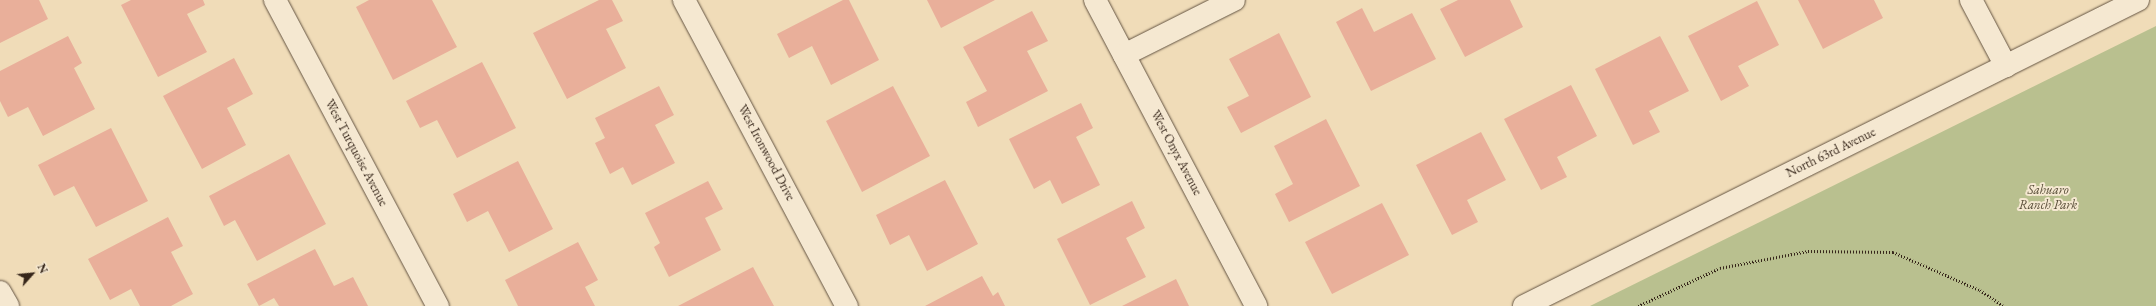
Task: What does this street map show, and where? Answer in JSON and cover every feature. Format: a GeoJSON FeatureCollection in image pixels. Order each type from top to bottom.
{"type":"FeatureCollection","features":[{"type":"Feature","properties":{"kind":"street","name":"West Turquoise Avenue"},"geometry":{"type":"LineString","coordinates":[[275,0],[438,306]]}},
{"type":"Feature","properties":{"kind":"street","name":"West Ironwood Drive"},"geometry":{"type":"LineString","coordinates":[[684,0],[847,306]]}},
{"type":"Feature","properties":{"kind":"street","name":"West Onyx Avenue"},"geometry":{"type":"LineString","coordinates":[[1095,0],[1256,306]]}},
{"type":"Feature","properties":{"kind":"street"},"geometry":{"type":"LineString","coordinates":[[1124,55],[1234,0]]}},
{"type":"Feature","properties":{"kind":"street"},"geometry":{"type":"LineString","coordinates":[[1971,0],[2006,66]]}},
{"type":"Feature","properties":{"kind":"street","name":"North 63rd Avenue"},"geometry":{"type":"LineString","coordinates":[[1524,306],[2138,0]]}},
{"type":"Feature","properties":{"kind":"street"},"geometry":{"type":"LineString","coordinates":[[0,292],[8,306]]}},
{"type":"Feature","properties":{"kind":"path"},"geometry":{"type":"LineString","coordinates":[[1638,306],[1720,268],[1808,251],[1893,252],[1980,290],[2004,306]]}},
{"type":"Feature","properties":{"kind":"green space","name":"Sahuaro Ranch Park"},"geometry":{"type":"Polygon","coordinates":[[[2156,26],[2156,306],[1590,306],[2156,26]]]}},
{"type":"Feature","properties":{"kind":"building"},"geometry":{"type":"Polygon","coordinates":[[[0,0],[39,0],[48,19],[0,43],[0,0]]]}},
{"type":"Feature","properties":{"kind":"building"},"geometry":{"type":"Polygon","coordinates":[[[131,0],[203,0],[205,5],[187,14],[207,52],[158,77],[121,5],[131,0]]]}},
{"type":"Feature","properties":{"kind":"building"},"geometry":{"type":"Polygon","coordinates":[[[369,0],[432,0],[457,47],[393,80],[356,7],[369,0]]]}},
{"type":"Feature","properties":{"kind":"building"},"geometry":{"type":"Polygon","coordinates":[[[599,0],[612,0],[623,21],[606,29],[626,68],[567,99],[533,33],[599,0]]]}},
{"type":"Feature","properties":{"kind":"building"},"geometry":{"type":"Polygon","coordinates":[[[843,0],[849,0],[879,60],[831,85],[812,46],[789,58],[777,34],[843,0]]]}},
{"type":"Feature","properties":{"kind":"building"},"geometry":{"type":"Polygon","coordinates":[[[927,0],[995,0],[941,28],[927,0]]]}},
{"type":"Feature","properties":{"kind":"building"},"geometry":{"type":"Polygon","coordinates":[[[1458,0],[1510,0],[1523,27],[1465,57],[1440,9],[1458,0]]]}},
{"type":"Feature","properties":{"kind":"building"},"geometry":{"type":"Polygon","coordinates":[[[1798,0],[1874,0],[1883,18],[1823,49],[1798,0]]]}},
{"type":"Feature","properties":{"kind":"building"},"geometry":{"type":"Polygon","coordinates":[[[1757,1],[1779,45],[1738,66],[1749,86],[1721,101],[1688,36],[1757,1]]]}},
{"type":"Feature","properties":{"kind":"building"},"geometry":{"type":"Polygon","coordinates":[[[1362,8],[1374,32],[1412,13],[1436,59],[1371,91],[1336,22],[1362,8]]]}},
{"type":"Feature","properties":{"kind":"building"},"geometry":{"type":"Polygon","coordinates":[[[1032,11],[1048,41],[1027,51],[1048,91],[978,127],[966,102],[987,91],[963,47],[1032,11]]]}},
{"type":"Feature","properties":{"kind":"building"},"geometry":{"type":"Polygon","coordinates":[[[1279,33],[1311,97],[1241,133],[1227,107],[1249,96],[1229,59],[1279,33]]]}},
{"type":"Feature","properties":{"kind":"building"},"geometry":{"type":"Polygon","coordinates":[[[68,36],[82,63],[74,68],[95,109],[43,136],[28,107],[8,117],[0,101],[0,71],[68,36]]]}},
{"type":"Feature","properties":{"kind":"building"},"geometry":{"type":"Polygon","coordinates":[[[1660,36],[1689,91],[1649,111],[1660,132],[1633,145],[1595,69],[1660,36]]]}},
{"type":"Feature","properties":{"kind":"building"},"geometry":{"type":"Polygon","coordinates":[[[234,58],[253,94],[227,108],[246,145],[202,169],[163,96],[234,58]]]}},
{"type":"Feature","properties":{"kind":"building"},"geometry":{"type":"Polygon","coordinates":[[[482,62],[516,128],[457,158],[437,120],[420,128],[406,101],[482,62]]]}},
{"type":"Feature","properties":{"kind":"building"},"geometry":{"type":"Polygon","coordinates":[[[1571,85],[1597,136],[1557,157],[1567,177],[1541,190],[1504,119],[1571,85]]]}},
{"type":"Feature","properties":{"kind":"building"},"geometry":{"type":"Polygon","coordinates":[[[659,86],[674,115],[655,125],[675,163],[632,185],[623,167],[610,174],[595,143],[605,138],[595,118],[659,86]]]}},
{"type":"Feature","properties":{"kind":"building"},"geometry":{"type":"Polygon","coordinates":[[[893,86],[930,156],[862,192],[826,121],[893,86]]]}},
{"type":"Feature","properties":{"kind":"building"},"geometry":{"type":"Polygon","coordinates":[[[1081,103],[1093,128],[1076,137],[1100,185],[1062,204],[1050,180],[1034,189],[1009,139],[1081,103]]]}},
{"type":"Feature","properties":{"kind":"building"},"geometry":{"type":"Polygon","coordinates":[[[1326,119],[1360,186],[1289,222],[1275,194],[1293,184],[1274,146],[1326,119]]]}},
{"type":"Feature","properties":{"kind":"building"},"geometry":{"type":"Polygon","coordinates":[[[111,128],[148,201],[96,227],[74,186],[54,196],[38,165],[111,128]]]}},
{"type":"Feature","properties":{"kind":"building"},"geometry":{"type":"Polygon","coordinates":[[[1481,132],[1506,180],[1467,200],[1478,222],[1452,235],[1416,165],[1481,132]]]}},
{"type":"Feature","properties":{"kind":"building"},"geometry":{"type":"Polygon","coordinates":[[[289,154],[326,224],[257,261],[235,220],[224,226],[209,196],[289,154]]]}},
{"type":"Feature","properties":{"kind":"building"},"geometry":{"type":"Polygon","coordinates":[[[518,161],[553,229],[509,252],[488,211],[467,222],[453,194],[518,161]]]}},
{"type":"Feature","properties":{"kind":"building"},"geometry":{"type":"Polygon","coordinates":[[[945,180],[978,244],[927,271],[909,235],[890,245],[876,215],[945,180]]]}},
{"type":"Feature","properties":{"kind":"building"},"geometry":{"type":"Polygon","coordinates":[[[708,181],[723,209],[705,218],[721,250],[669,277],[654,247],[660,243],[645,213],[708,181]]]}},
{"type":"Feature","properties":{"kind":"building"},"geometry":{"type":"Polygon","coordinates":[[[1132,201],[1145,228],[1126,238],[1146,277],[1090,305],[1057,239],[1132,201]]]}},
{"type":"Feature","properties":{"kind":"building"},"geometry":{"type":"Polygon","coordinates":[[[1382,203],[1409,255],[1332,294],[1305,242],[1382,203]]]}},
{"type":"Feature","properties":{"kind":"building"},"geometry":{"type":"Polygon","coordinates":[[[168,217],[183,246],[171,252],[193,294],[171,306],[140,306],[131,289],[110,300],[88,259],[168,217]]]}},
{"type":"Feature","properties":{"kind":"building"},"geometry":{"type":"Polygon","coordinates":[[[578,242],[598,280],[585,287],[595,306],[518,306],[505,280],[578,242]]]}},
{"type":"Feature","properties":{"kind":"building"},"geometry":{"type":"Polygon","coordinates":[[[315,249],[334,286],[353,277],[368,306],[279,306],[274,298],[259,306],[247,284],[315,249]]]}},
{"type":"Feature","properties":{"kind":"building"},"geometry":{"type":"Polygon","coordinates":[[[753,267],[774,306],[678,306],[753,267]]]}},
{"type":"Feature","properties":{"kind":"building"},"geometry":{"type":"Polygon","coordinates":[[[982,276],[993,296],[998,292],[1005,306],[925,306],[982,276]]]}},
{"type":"Feature","properties":{"kind":"building"},"geometry":{"type":"Polygon","coordinates":[[[1176,279],[1189,306],[1122,306],[1176,279]]]}}]}
